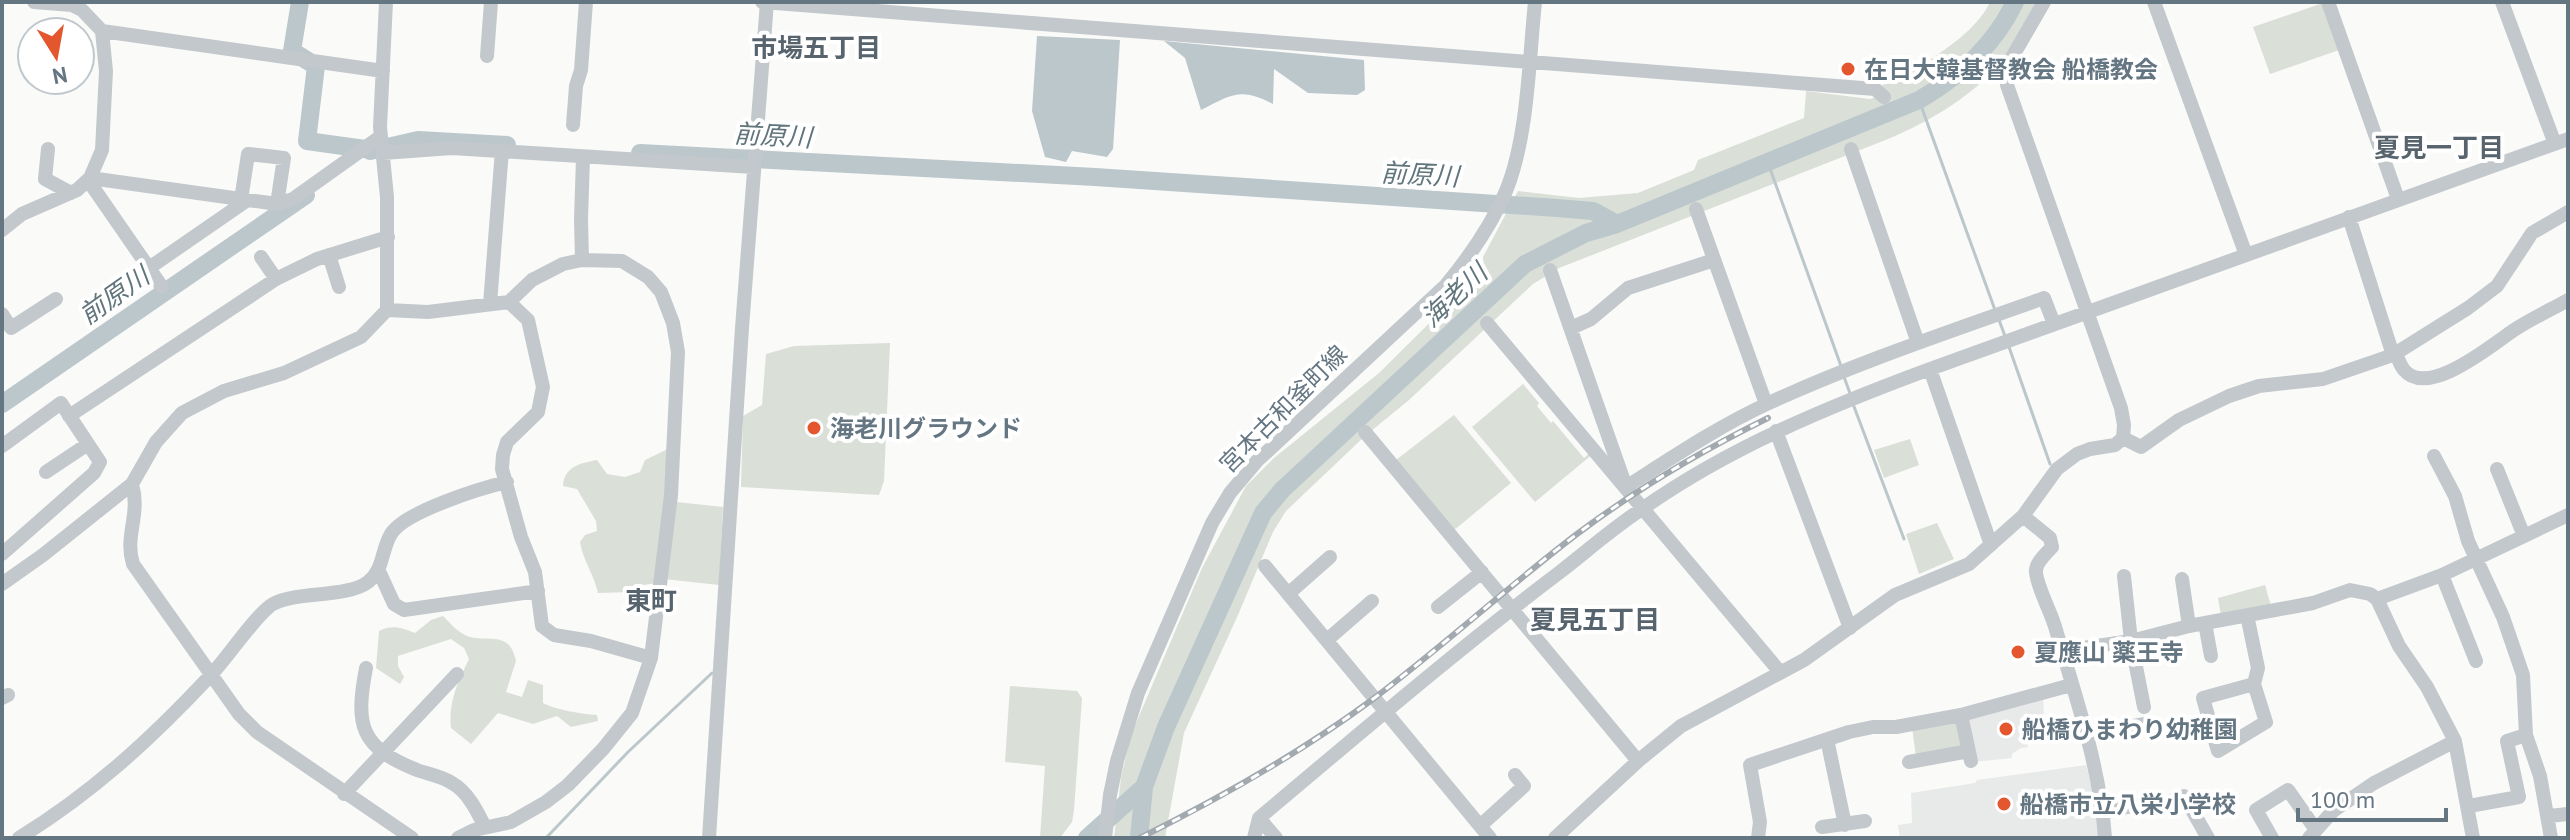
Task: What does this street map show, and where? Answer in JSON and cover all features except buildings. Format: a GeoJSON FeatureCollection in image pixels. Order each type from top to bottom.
{"type":"FeatureCollection","features":[{"type":"Feature","properties":{"kind":"street"},"geometry":{"type":"LineString","coordinates":[[2,230],[22,214],[71,193],[89,179],[102,150],[106,58],[102,31],[82,10],[72,5],[34,2]]}},
{"type":"Feature","properties":{"kind":"street"},"geometry":{"type":"LineString","coordinates":[[2,584],[132,484],[161,435],[182,413],[224,391],[284,373],[361,337],[387,310],[388,237],[382,145],[386,2]]}},
{"type":"Feature","properties":{"kind":"street"},"geometry":{"type":"LineString","coordinates":[[487,56],[491,2]]}},
{"type":"Feature","properties":{"kind":"street"},"geometry":{"type":"LineString","coordinates":[[573,125],[586,2]]}},
{"type":"Feature","properties":{"kind":"street"},"geometry":{"type":"LineString","coordinates":[[709,838],[765,2],[1875,89],[1884,97]]}},
{"type":"Feature","properties":{"kind":"street","name":"宮本古和釜町線"},"geometry":{"type":"LineString","coordinates":[[1106,833],[1123,740],[1138,693],[1212,523],[1230,493],[1257,461],[1446,285],[1483,236],[1500,204],[1512,175],[1517,150],[1535,2]]}},
{"type":"Feature","properties":{"kind":"street"},"geometry":{"type":"LineString","coordinates":[[1555,838],[1638,761],[1692,719],[1804,660],[1895,595],[1969,564],[2023,516],[2057,469],[2083,451],[2115,445],[2123,438],[2121,408],[2005,78],[2007,66],[2044,2]]}},
{"type":"Feature","properties":{"kind":"street"},"geometry":{"type":"LineString","coordinates":[[2154,2],[2246,255]]}},
{"type":"Feature","properties":{"kind":"street"},"geometry":{"type":"LineString","coordinates":[[2328,2],[2398,199]]}},
{"type":"Feature","properties":{"kind":"street"},"geometry":{"type":"LineString","coordinates":[[1254,838],[1259,818],[1512,608],[1642,509],[1704,470],[1776,431],[1853,397],[2561,141],[2502,2]]}},
{"type":"Feature","properties":{"kind":"street"},"geometry":{"type":"LineString","coordinates":[[102,31],[383,71]]}},
{"type":"Feature","properties":{"kind":"street"},"geometry":{"type":"LineString","coordinates":[[89,179],[277,204],[293,199],[382,145],[502,150],[583,158],[753,160]]}},
{"type":"Feature","properties":{"kind":"street"},"geometry":{"type":"LineString","coordinates":[[48,149],[45,179],[71,193]]}},
{"type":"Feature","properties":{"kind":"street"},"geometry":{"type":"LineString","coordinates":[[1851,149],[1918,343]]}},
{"type":"Feature","properties":{"kind":"street"},"geometry":{"type":"LineString","coordinates":[[490,304],[502,150]]}},
{"type":"Feature","properties":{"kind":"street"},"geometry":{"type":"LineString","coordinates":[[149,268],[244,201],[248,154],[284,158],[277,204]]}},
{"type":"Feature","properties":{"kind":"street"},"geometry":{"type":"LineString","coordinates":[[582,260],[583,158]]}},
{"type":"Feature","properties":{"kind":"street"},"geometry":{"type":"LineString","coordinates":[[89,179],[162,287]]}},
{"type":"Feature","properties":{"kind":"street"},"geometry":{"type":"LineString","coordinates":[[1696,209],[1766,404]]}},
{"type":"Feature","properties":{"kind":"street"},"geometry":{"type":"LineString","coordinates":[[2123,438],[2141,447],[2179,420],[2229,396],[2259,386],[2323,379],[2395,354],[2497,286],[2532,233],[2568,212]]}},
{"type":"Feature","properties":{"kind":"street"},"geometry":{"type":"LineString","coordinates":[[2349,217],[2395,354],[2410,375],[2446,374],[2515,329],[2568,300]]}},
{"type":"Feature","properties":{"kind":"street"},"geometry":{"type":"LineString","coordinates":[[69,416],[276,279],[329,255],[388,237]]}},
{"type":"Feature","properties":{"kind":"street"},"geometry":{"type":"LineString","coordinates":[[329,255],[339,287]]}},
{"type":"Feature","properties":{"kind":"street"},"geometry":{"type":"LineString","coordinates":[[261,257],[276,279]]}},
{"type":"Feature","properties":{"kind":"street"},"geometry":{"type":"LineString","coordinates":[[387,310],[428,312],[509,302],[532,280],[563,264],[582,260],[622,261],[648,277],[661,292],[676,338],[678,377],[671,495],[651,658],[632,713],[568,785],[546,802],[511,822],[485,827],[458,838]]}},
{"type":"Feature","properties":{"kind":"street"},"geometry":{"type":"LineString","coordinates":[[1571,328],[1591,319],[1628,288],[1714,260]]}},
{"type":"Feature","properties":{"kind":"street"},"geometry":{"type":"LineString","coordinates":[[1550,270],[1626,487]]}},
{"type":"Feature","properties":{"kind":"street"},"geometry":{"type":"LineString","coordinates":[[1626,487],[1692,445],[1766,404],[1847,369],[2044,298],[2054,324]]}},
{"type":"Feature","properties":{"kind":"street"},"geometry":{"type":"LineString","coordinates":[[2,314],[11,328],[56,299]]}},
{"type":"Feature","properties":{"kind":"street"},"geometry":{"type":"LineString","coordinates":[[509,302],[528,320],[543,387],[538,412],[507,442],[502,469],[521,537],[535,572],[542,626],[554,635],[591,641],[651,658]]}},
{"type":"Feature","properties":{"kind":"street"},"geometry":{"type":"LineString","coordinates":[[1487,323],[1780,672]]}},
{"type":"Feature","properties":{"kind":"street"},"geometry":{"type":"LineString","coordinates":[[1930,369],[1991,545]]}},
{"type":"Feature","properties":{"kind":"street"},"geometry":{"type":"LineString","coordinates":[[2,446],[61,403],[100,462],[94,473],[2,554]]}},
{"type":"Feature","properties":{"kind":"street"},"geometry":{"type":"LineString","coordinates":[[1776,431],[1850,628]]}},
{"type":"Feature","properties":{"kind":"street"},"geometry":{"type":"LineString","coordinates":[[1365,432],[1638,761]]}},
{"type":"Feature","properties":{"kind":"street"},"geometry":{"type":"LineString","coordinates":[[46,472],[88,444]]}},
{"type":"Feature","properties":{"kind":"street"},"geometry":{"type":"LineString","coordinates":[[2434,456],[2455,496],[2475,559],[2503,617],[2523,675],[2526,735],[2540,776],[2551,838]]}},
{"type":"Feature","properties":{"kind":"street"},"geometry":{"type":"LineString","coordinates":[[2497,469],[2524,536]]}},
{"type":"Feature","properties":{"kind":"street"},"geometry":{"type":"LineString","coordinates":[[19,838],[100,783],[211,675],[271,605],[364,585],[376,575],[392,532],[407,520],[481,488],[507,482]]}},
{"type":"Feature","properties":{"kind":"street"},"geometry":{"type":"LineString","coordinates":[[132,484],[137,500],[129,552],[133,564],[239,714],[257,732],[412,838]]}},
{"type":"Feature","properties":{"kind":"street"},"geometry":{"type":"LineString","coordinates":[[2377,599],[2442,575],[2568,515]]}},
{"type":"Feature","properties":{"kind":"street"},"geometry":{"type":"LineString","coordinates":[[2023,516],[2052,543],[2037,565],[2036,573],[2050,608],[2085,735],[2103,810],[2105,838]]}},
{"type":"Feature","properties":{"kind":"street"},"geometry":{"type":"LineString","coordinates":[[1288,594],[1330,557]]}},
{"type":"Feature","properties":{"kind":"street"},"geometry":{"type":"LineString","coordinates":[[1265,566],[1490,838]]}},
{"type":"Feature","properties":{"kind":"street"},"geometry":{"type":"LineString","coordinates":[[378,569],[394,604],[404,610],[538,591]]}},
{"type":"Feature","properties":{"kind":"street"},"geometry":{"type":"LineString","coordinates":[[1438,607],[1482,572]]}},
{"type":"Feature","properties":{"kind":"street"},"geometry":{"type":"LineString","coordinates":[[2442,575],[2476,661]]}},
{"type":"Feature","properties":{"kind":"street"},"geometry":{"type":"LineString","coordinates":[[2124,576],[2131,641],[2144,707]]}},
{"type":"Feature","properties":{"kind":"street"},"geometry":{"type":"LineString","coordinates":[[2182,579],[2189,626]]}},
{"type":"Feature","properties":{"kind":"street"},"geometry":{"type":"LineString","coordinates":[[2062,651],[2131,641],[2189,626],[2313,603],[2350,590],[2360,591],[2377,599],[2399,646],[2427,687],[2455,741],[2473,838]]}},
{"type":"Feature","properties":{"kind":"street"},"geometry":{"type":"LineString","coordinates":[[1327,640],[1372,601]]}},
{"type":"Feature","properties":{"kind":"street"},"geometry":{"type":"LineString","coordinates":[[2247,615],[2258,668],[2254,684],[2266,722],[2218,751],[2203,698],[2254,684]]}},
{"type":"Feature","properties":{"kind":"street"},"geometry":{"type":"LineString","coordinates":[[2205,623],[2211,656]]}},
{"type":"Feature","properties":{"kind":"street"},"geometry":{"type":"LineString","coordinates":[[366,668],[359,703],[365,735],[383,753],[453,783],[468,797],[485,827]]}},
{"type":"Feature","properties":{"kind":"street"},"geometry":{"type":"LineString","coordinates":[[344,794],[457,674]]}},
{"type":"Feature","properties":{"kind":"street"},"geometry":{"type":"LineString","coordinates":[[1758,838],[1760,822],[1750,765],[1873,727],[1896,727],[1961,715],[2071,685]]}},
{"type":"Feature","properties":{"kind":"street"},"geometry":{"type":"LineString","coordinates":[[1909,762],[1964,752],[1969,755],[1961,715]]}},
{"type":"Feature","properties":{"kind":"street"},"geometry":{"type":"LineString","coordinates":[[2085,735],[2150,723]]}},
{"type":"Feature","properties":{"kind":"street"},"geometry":{"type":"LineString","coordinates":[[2469,806],[2519,797],[2507,741],[2526,735]]}},
{"type":"Feature","properties":{"kind":"street"},"geometry":{"type":"LineString","coordinates":[[1827,739],[1845,825]]}},
{"type":"Feature","properties":{"kind":"street"},"geometry":{"type":"LineString","coordinates":[[2272,838],[2256,810],[2288,790],[2313,834],[2333,811],[2374,783],[2455,741]]}},
{"type":"Feature","properties":{"kind":"street"},"geometry":{"type":"LineString","coordinates":[[1480,826],[1524,786],[1515,775]]}},
{"type":"Feature","properties":{"kind":"street"},"geometry":{"type":"LineString","coordinates":[[2103,810],[2168,802],[2184,796],[2208,838]]}},
{"type":"Feature","properties":{"kind":"street"},"geometry":{"type":"LineString","coordinates":[[2549,816],[2568,814]]}},
{"type":"Feature","properties":{"kind":"street"},"geometry":{"type":"LineString","coordinates":[[1259,818],[1276,838]]}},
{"type":"Feature","properties":{"kind":"street"},"geometry":{"type":"LineString","coordinates":[[1822,827],[1865,821]]}},
{"type":"Feature","properties":{"kind":"shaded area"},"geometry":{"type":"Polygon","coordinates":[[[1990,2],[2039,2],[2005,56],[1967,94],[1936,115],[1888,139],[1559,268],[1533,284],[1286,511],[1273,532],[1184,733],[1165,838],[1114,838],[1121,778],[1131,735],[1202,568],[1246,486],[1274,458],[1379,373],[1484,269],[1483,257],[1518,191],[1579,198],[1638,193],[1694,170],[1698,160],[1804,118],[1806,91],[1870,99],[1883,95],[1877,88],[1920,67],[1949,46],[1977,22],[1990,2]]]}},
{"type":"Feature","properties":{"kind":"shaded area"},"geometry":{"type":"Polygon","coordinates":[[[2323,3],[2339,50],[2270,74],[2253,27],[2323,3]]]}},
{"type":"Feature","properties":{"kind":"shaded area"},"geometry":{"type":"Polygon","coordinates":[[[1037,36],[1120,40],[1113,149],[1107,157],[1072,151],[1066,162],[1045,157],[1032,111],[1037,36]]]}},
{"type":"Feature","properties":{"kind":"shaded area"},"geometry":{"type":"Polygon","coordinates":[[[1164,41],[1364,60],[1365,90],[1357,95],[1308,93],[1274,69],[1273,104],[1244,94],[1201,110],[1185,58],[1164,41]]]}},
{"type":"Feature","properties":{"kind":"shaded area","name":"海老川グラウンド"},"geometry":{"type":"Polygon","coordinates":[[[890,343],[884,481],[879,495],[741,487],[743,416],[762,405],[766,354],[794,346],[890,343]]]}},
{"type":"Feature","properties":{"kind":"shaded area"},"geometry":{"type":"Polygon","coordinates":[[[1523,384],[1551,423],[1553,421],[1584,458],[1592,451],[1594,453],[1535,502],[1472,427],[1523,384]]]}},
{"type":"Feature","properties":{"kind":"shaded area"},"geometry":{"type":"Polygon","coordinates":[[[1454,415],[1511,483],[1453,531],[1396,460],[1454,415]]]}},
{"type":"Feature","properties":{"kind":"shaded area"},"geometry":{"type":"Polygon","coordinates":[[[1910,439],[1919,465],[1884,478],[1874,450],[1910,439]]]}},
{"type":"Feature","properties":{"kind":"shaded area"},"geometry":{"type":"Polygon","coordinates":[[[670,448],[657,583],[636,586],[631,592],[598,593],[580,542],[585,535],[597,531],[596,521],[577,489],[563,486],[566,474],[579,465],[597,460],[607,474],[625,477],[640,472],[645,460],[670,448]]]}},
{"type":"Feature","properties":{"kind":"shaded area"},"geometry":{"type":"Polygon","coordinates":[[[676,502],[723,507],[719,585],[664,579],[676,502]]]}},
{"type":"Feature","properties":{"kind":"shaded area"},"geometry":{"type":"Polygon","coordinates":[[[1937,523],[1954,559],[1919,574],[1906,534],[1937,523]]]}},
{"type":"Feature","properties":{"kind":"shaded area"},"geometry":{"type":"Polygon","coordinates":[[[2265,585],[2271,606],[2221,616],[2218,598],[2265,585]]]}},
{"type":"Feature","properties":{"kind":"shaded area"},"geometry":{"type":"Polygon","coordinates":[[[443,616],[463,634],[501,640],[512,650],[516,661],[506,692],[522,697],[528,680],[543,685],[543,703],[597,715],[598,721],[571,727],[557,716],[533,724],[498,713],[471,744],[451,728],[450,719],[452,701],[469,659],[464,648],[451,639],[398,656],[398,666],[404,677],[400,684],[376,668],[379,631],[393,627],[415,633],[431,620],[443,616]]]}},
{"type":"Feature","properties":{"kind":"shaded area"},"geometry":{"type":"Polygon","coordinates":[[[1010,686],[1077,691],[1082,698],[1074,810],[1072,822],[1060,838],[1040,838],[1045,766],[1005,762],[1010,686]]]}},
{"type":"Feature","properties":{"kind":"shaded area","name":"船橋ひまわり幼稚園"},"geometry":{"type":"Polygon","coordinates":[[[2043,696],[2045,736],[2026,740],[2028,747],[2012,754],[2012,758],[1973,762],[1968,717],[2043,696]]]}},
{"type":"Feature","properties":{"kind":"shaded area"},"geometry":{"type":"Polygon","coordinates":[[[1957,720],[1965,746],[1916,757],[1912,727],[1957,720]]]}},
{"type":"Feature","properties":{"kind":"shaded area","name":"船橋市立八栄小学校"},"geometry":{"type":"Polygon","coordinates":[[[2086,765],[2099,816],[2101,838],[1900,838],[1898,825],[1912,823],[1911,793],[1975,783],[1977,780],[2086,765]]]}},
{"type":"Feature","properties":{"kind":"waterway"},"geometry":{"type":"LineString","coordinates":[[300,2],[292,51],[316,66],[307,141],[372,150]]}},
{"type":"Feature","properties":{"kind":"waterway","name":"海老川"},"geometry":{"type":"LineString","coordinates":[[1139,838],[1144,787],[1166,727],[1263,513],[1282,490],[1525,264],[1586,233],[1617,224],[1919,100],[1948,81],[1974,58],[1997,32],[2015,2]]}},
{"type":"Feature","properties":{"kind":"waterway"},"geometry":{"type":"LineString","coordinates":[[1919,100],[1995,310]]}},
{"type":"Feature","properties":{"kind":"waterway","name":"前原川"},"geometry":{"type":"LineString","coordinates":[[370,151],[418,140],[507,145]]}},
{"type":"Feature","properties":{"kind":"waterway","name":"前原川"},"geometry":{"type":"LineString","coordinates":[[640,153],[1095,177],[1557,208],[1593,211],[1617,224]]}},
{"type":"Feature","properties":{"kind":"waterway"},"geometry":{"type":"LineString","coordinates":[[1768,163],[1841,366]]}},
{"type":"Feature","properties":{"kind":"waterway","name":"前原川"},"geometry":{"type":"LineString","coordinates":[[2,404],[306,195]]}},
{"type":"Feature","properties":{"kind":"waterway"},"geometry":{"type":"LineString","coordinates":[[1999,320],[2005,336]]}},
{"type":"Feature","properties":{"kind":"waterway"},"geometry":{"type":"LineString","coordinates":[[2009,347],[2050,464]]}},
{"type":"Feature","properties":{"kind":"waterway"},"geometry":{"type":"LineString","coordinates":[[1844,377],[1851,396]]}},
{"type":"Feature","properties":{"kind":"waterway"},"geometry":{"type":"LineString","coordinates":[[1853,404],[1904,539]]}},
{"type":"Feature","properties":{"kind":"waterway"},"geometry":{"type":"LineString","coordinates":[[546,838],[628,752],[712,673]]}},
{"type":"Feature","properties":{"kind":"waterway"},"geometry":{"type":"LineString","coordinates":[[1087,838],[1144,787]]}},
{"type":"Feature","properties":{"kind":"railway"},"geometry":{"type":"LineString","coordinates":[[1140,838],[1229,791],[1314,740],[1395,682],[1600,517],[1670,472],[1768,418]]}},
{"type":"Feature","properties":{"kind":"place","name":"在日大韓基督教会 船橋教会"},"geometry":{"type":"Point","coordinates":[1848,69]}},
{"type":"Feature","properties":{"kind":"place","name":"海老川グラウンド"},"geometry":{"type":"Point","coordinates":[814,428]}},
{"type":"Feature","properties":{"kind":"place","name":"夏應山 薬王寺"},"geometry":{"type":"Point","coordinates":[2018,652]}},
{"type":"Feature","properties":{"kind":"place","name":"船橋ひまわり幼稚園"},"geometry":{"type":"Point","coordinates":[2006,729]}},
{"type":"Feature","properties":{"kind":"place","name":"船橋市立八栄小学校"},"geometry":{"type":"Point","coordinates":[2004,804]}},
{"type":"Feature","properties":{"kind":"district","name":"市場五丁目"},"geometry":{"type":"Point","coordinates":[816,47]}},
{"type":"Feature","properties":{"kind":"district","name":"夏見一丁目"},"geometry":{"type":"Point","coordinates":[2439,147]}},
{"type":"Feature","properties":{"kind":"district","name":"東町"},"geometry":{"type":"Point","coordinates":[651,600]}},
{"type":"Feature","properties":{"kind":"district","name":"夏見五丁目"},"geometry":{"type":"Point","coordinates":[1595,619]}}]}
